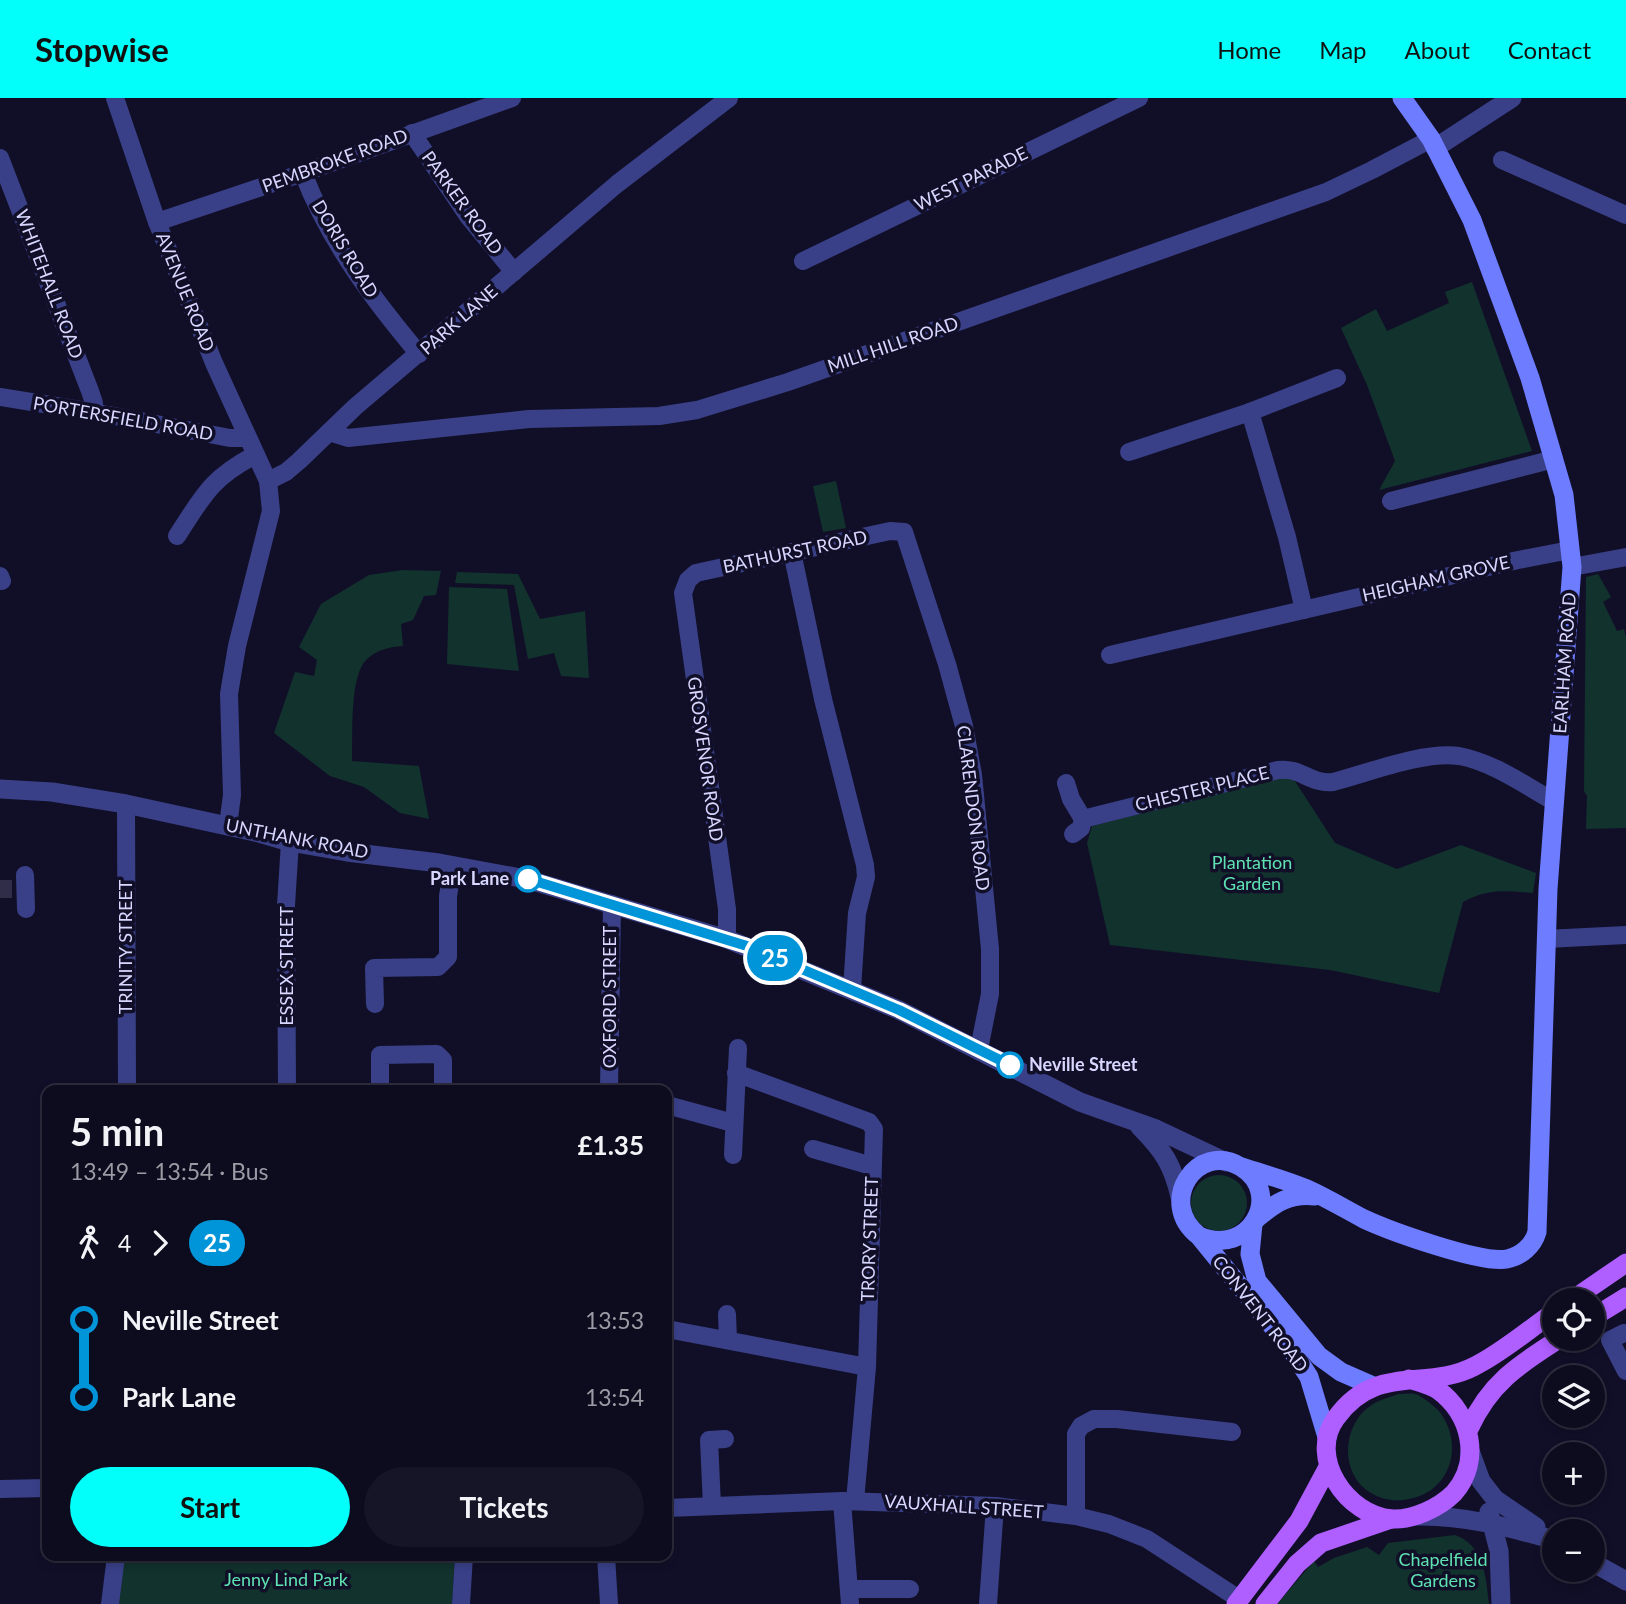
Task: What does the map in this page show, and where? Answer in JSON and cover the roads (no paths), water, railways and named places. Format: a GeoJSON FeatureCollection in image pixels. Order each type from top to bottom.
{"type":"FeatureCollection","features":[{"type":"Feature","properties":{"kind":"main road","name":"EARLHAM ROAD"},"geometry":{"type":"LineString","coordinates":[[1402,98],[1433,143],[1472,220],[1530,378],[1564,495],[1571,559],[1546,939],[1537,1231],[1535,1241],[1518,1255]]}},
{"type":"Feature","properties":{"kind":"main road"},"geometry":{"type":"LineString","coordinates":[[1215,1161],[1234,1164],[1255,1182],[1260,1195],[1260,1205],[1255,1222],[1240,1236],[1224,1241],[1199,1236],[1187,1224],[1181,1211],[1180,1197],[1186,1180],[1195,1170],[1215,1161]]}},
{"type":"Feature","properties":{"kind":"main road","name":"UNTHANK ROAD"},"geometry":{"type":"LineString","coordinates":[[1234,1164],[1293,1183],[1367,1220],[1451,1250],[1485,1259],[1506,1259],[1518,1255]]}},
{"type":"Feature","properties":{"kind":"main road","name":"UNTHANK ROAD"},"geometry":{"type":"LineString","coordinates":[[1255,1222],[1287,1197],[1323,1197]]}},
{"type":"Feature","properties":{"kind":"main road","name":"CONVENT ROAD"},"geometry":{"type":"LineString","coordinates":[[1255,1222],[1250,1254],[1254,1273],[1261,1286],[1319,1356],[1341,1372],[1373,1385]]}},
{"type":"Feature","properties":{"kind":"main road","name":"CONVENT ROAD"},"geometry":{"type":"LineString","coordinates":[[1199,1236],[1291,1349],[1309,1377],[1327,1437]]}},
{"type":"Feature","properties":{"kind":"main road"},"geometry":{"type":"LineString","coordinates":[[1590,1288],[1626,1263]]}},
{"type":"Feature","properties":{"kind":"main road"},"geometry":{"type":"LineString","coordinates":[[1605,1310],[1626,1297]]}},
{"type":"Feature","properties":{"kind":"main road"},"geometry":{"type":"LineString","coordinates":[[1391,1519],[1368,1512],[1352,1502],[1328,1467],[1325,1451],[1327,1437],[1335,1418],[1373,1385],[1438,1377],[1474,1367],[1542,1320]]}},
{"type":"Feature","properties":{"kind":"main road"},"geometry":{"type":"LineString","coordinates":[[1469,1429],[1479,1406],[1499,1381],[1542,1351]]}},
{"type":"Feature","properties":{"kind":"main road"},"geometry":{"type":"LineString","coordinates":[[1265,1604],[1297,1564],[1321,1544],[1391,1519],[1416,1516],[1431,1510],[1454,1492],[1465,1471],[1471,1451],[1469,1429],[1457,1410],[1438,1390],[1409,1379]]}},
{"type":"Feature","properties":{"kind":"main road"},"geometry":{"type":"LineString","coordinates":[[1237,1602],[1298,1521],[1328,1467]]}},
{"type":"Feature","properties":{"kind":"street","name":"AVENUE ROAD"},"geometry":{"type":"LineString","coordinates":[[115,98],[157,222],[247,438],[268,481]]}},
{"type":"Feature","properties":{"kind":"street","name":"PEMBROKE ROAD"},"geometry":{"type":"LineString","coordinates":[[157,222],[512,98]]}},
{"type":"Feature","properties":{"kind":"street","name":"WEST PARADE"},"geometry":{"type":"LineString","coordinates":[[803,261],[1139,98]]}},
{"type":"Feature","properties":{"kind":"street"},"geometry":{"type":"LineString","coordinates":[[1433,143],[1512,98]]}},
{"type":"Feature","properties":{"kind":"street","name":"PARK LANE"},"geometry":{"type":"LineString","coordinates":[[268,481],[286,472],[514,272],[649,159],[727,99]]}},
{"type":"Feature","properties":{"kind":"street","name":"PARKER ROAD"},"geometry":{"type":"LineString","coordinates":[[412,134],[468,216],[514,272]]}},
{"type":"Feature","properties":{"kind":"street","name":"MILL HILL ROAD"},"geometry":{"type":"LineString","coordinates":[[329,432],[348,438],[529,419],[659,416],[697,410],[788,382],[1326,192],[1433,143]]}},
{"type":"Feature","properties":{"kind":"street","name":"WHITEHALL ROAD"},"geometry":{"type":"LineString","coordinates":[[0,158],[90,391],[94,403],[93,412]]}},
{"type":"Feature","properties":{"kind":"street"},"geometry":{"type":"LineString","coordinates":[[1502,160],[1626,215]]}},
{"type":"Feature","properties":{"kind":"street","name":"DORIS ROAD"},"geometry":{"type":"LineString","coordinates":[[303,173],[340,246],[368,292],[419,354]]}},
{"type":"Feature","properties":{"kind":"street"},"geometry":{"type":"LineString","coordinates":[[1129,452],[1250,412],[1337,379]]}},
{"type":"Feature","properties":{"kind":"street","name":"PORTERSFIELD ROAD"},"geometry":{"type":"LineString","coordinates":[[0,397],[230,438],[247,438]]}},
{"type":"Feature","properties":{"kind":"street"},"geometry":{"type":"LineString","coordinates":[[1250,412],[1287,537],[1304,610]]}},
{"type":"Feature","properties":{"kind":"street"},"geometry":{"type":"LineString","coordinates":[[177,536],[210,486],[233,466],[255,454]]}},
{"type":"Feature","properties":{"kind":"street"},"geometry":{"type":"LineString","coordinates":[[1391,501],[1554,459]]}},
{"type":"Feature","properties":{"kind":"street"},"geometry":{"type":"LineString","coordinates":[[228,826],[232,795],[229,694],[237,646],[271,511],[268,481]]}},
{"type":"Feature","properties":{"kind":"street","name":"BATHURST ROAD"},"geometry":{"type":"LineString","coordinates":[[688,580],[696,573],[890,531],[904,532]]}},
{"type":"Feature","properties":{"kind":"street","name":"CLARENDON ROAD"},"geometry":{"type":"LineString","coordinates":[[904,532],[947,664],[964,726],[973,775],[989,949],[989,994],[979,1049]]}},
{"type":"Feature","properties":{"kind":"street"},"geometry":{"type":"LineString","coordinates":[[792,552],[866,877],[857,913],[852,989]]}},
{"type":"Feature","properties":{"kind":"street","name":"HEIGHAM GROVE"},"geometry":{"type":"LineString","coordinates":[[1110,655],[1518,560],[1626,557]]}},
{"type":"Feature","properties":{"kind":"street","name":"GROSVENOR ROAD"},"geometry":{"type":"LineString","coordinates":[[688,580],[683,593],[727,909],[727,939]]}},
{"type":"Feature","properties":{"kind":"street","name":"CHESTER PLACE"},"geometry":{"type":"LineString","coordinates":[[1083,818],[1278,770],[1290,769],[1319,783],[1333,782],[1433,755],[1460,756],[1491,767],[1555,802]]}},
{"type":"Feature","properties":{"kind":"street"},"geometry":{"type":"LineString","coordinates":[[1066,783],[1071,799],[1083,818],[1082,828],[1073,834]]}},
{"type":"Feature","properties":{"kind":"street","name":"UNTHANK ROAD"},"geometry":{"type":"LineString","coordinates":[[0,789],[52,792],[126,804],[290,842],[526,879],[727,939],[852,989],[979,1049],[1080,1102],[1234,1164]]}},
{"type":"Feature","properties":{"kind":"street","name":"TRINITY STREET"},"geometry":{"type":"LineString","coordinates":[[126,804],[127,1085]]}},
{"type":"Feature","properties":{"kind":"street","name":"ESSEX STREET"},"geometry":{"type":"LineString","coordinates":[[287,1085],[286,905],[290,842]]}},
{"type":"Feature","properties":{"kind":"street"},"geometry":{"type":"LineString","coordinates":[[375,1004],[374,968],[438,967],[448,957],[447,896],[453,866]]}},
{"type":"Feature","properties":{"kind":"street"},"geometry":{"type":"LineString","coordinates":[[21,884],[26,909]]}},
{"type":"Feature","properties":{"kind":"street","name":"OXFORD STREET"},"geometry":{"type":"LineString","coordinates":[[609,1085],[611,904]]}},
{"type":"Feature","properties":{"kind":"street"},"geometry":{"type":"LineString","coordinates":[[1546,939],[1626,935]]}},
{"type":"Feature","properties":{"kind":"street"},"geometry":{"type":"LineString","coordinates":[[733,1155],[738,1048]]}},
{"type":"Feature","properties":{"kind":"street"},"geometry":{"type":"LineString","coordinates":[[380,1085],[380,1055],[437,1054],[443,1060],[443,1085]]}},
{"type":"Feature","properties":{"kind":"street","name":"TRORY STREET"},"geometry":{"type":"LineString","coordinates":[[736,1073],[869,1122],[874,1129],[867,1367],[849,1501],[850,1597]]}},
{"type":"Feature","properties":{"kind":"street"},"geometry":{"type":"LineString","coordinates":[[672,1106],[733,1123]]}},
{"type":"Feature","properties":{"kind":"street","name":"UNTHANK ROAD"},"geometry":{"type":"LineString","coordinates":[[1134,1122],[1160,1147],[1172,1168],[1180,1197]]}},
{"type":"Feature","properties":{"kind":"street"},"geometry":{"type":"LineString","coordinates":[[813,1149],[872,1166]]}},
{"type":"Feature","properties":{"kind":"street"},"geometry":{"type":"LineString","coordinates":[[727,1314],[728,1340]]}},
{"type":"Feature","properties":{"kind":"street"},"geometry":{"type":"LineString","coordinates":[[672,1330],[867,1367]]}},
{"type":"Feature","properties":{"kind":"street"},"geometry":{"type":"LineString","coordinates":[[1624,1333],[1610,1340],[1626,1371]]}},
{"type":"Feature","properties":{"kind":"street"},"geometry":{"type":"LineString","coordinates":[[1076,1516],[1076,1434],[1087,1422],[1094,1419],[1117,1419],[1232,1432]]}},
{"type":"Feature","properties":{"kind":"street"},"geometry":{"type":"LineString","coordinates":[[712,1506],[709,1440],[725,1439]]}},
{"type":"Feature","properties":{"kind":"street"},"geometry":{"type":"LineString","coordinates":[[1471,1451],[1493,1523],[1500,1566],[1500,1595]]}},
{"type":"Feature","properties":{"kind":"street"},"geometry":{"type":"LineString","coordinates":[[1481,1481],[1495,1499],[1542,1531]]}},
{"type":"Feature","properties":{"kind":"street"},"geometry":{"type":"LineString","coordinates":[[0,1489],[42,1488]]}},
{"type":"Feature","properties":{"kind":"street","name":"VAUXHALL STREET"},"geometry":{"type":"LineString","coordinates":[[672,1508],[849,1501],[995,1506],[1076,1516],[1110,1524],[1147,1539],[1237,1602]]}},
{"type":"Feature","properties":{"kind":"street"},"geometry":{"type":"LineString","coordinates":[[988,1604],[995,1506]]}},
{"type":"Feature","properties":{"kind":"street"},"geometry":{"type":"LineString","coordinates":[[1416,1516],[1449,1516],[1493,1523],[1542,1536]]}},
{"type":"Feature","properties":{"kind":"street"},"geometry":{"type":"LineString","coordinates":[[1472,1521],[1486,1544],[1500,1595]]}},
{"type":"Feature","properties":{"kind":"street"},"geometry":{"type":"LineString","coordinates":[[110,1604],[115,1561]]}},
{"type":"Feature","properties":{"kind":"street"},"geometry":{"type":"LineString","coordinates":[[461,1604],[464,1561]]}},
{"type":"Feature","properties":{"kind":"street"},"geometry":{"type":"LineString","coordinates":[[606,1561],[609,1604]]}},
{"type":"Feature","properties":{"kind":"street"},"geometry":{"type":"LineString","coordinates":[[1605,1569],[1626,1581]]}},
{"type":"Feature","properties":{"kind":"street"},"geometry":{"type":"LineString","coordinates":[[850,1597],[910,1589]]}},
{"type":"Feature","properties":{"kind":"tunnel"},"geometry":{"type":"LineString","coordinates":[[0,889],[12,889]]}},
{"type":"Feature","properties":{"kind":"place","name":"Park Lane"},"geometry":{"type":"Point","coordinates":[528,879]}},
{"type":"Feature","properties":{"kind":"place","name":"Neville Street"},"geometry":{"type":"Point","coordinates":[1010,1065]}},
{"type":"Feature","properties":{"kind":"park label","name":"Plantation Garden"},"geometry":{"type":"Point","coordinates":[1252,873]}},
{"type":"Feature","properties":{"kind":"park label","name":"Chapelfield Gardens"},"geometry":{"type":"Point","coordinates":[1443,1570]}},
{"type":"Feature","properties":{"kind":"park label","name":"Jenny Lind Park"},"geometry":{"type":"Point","coordinates":[286,1580]}}]}
